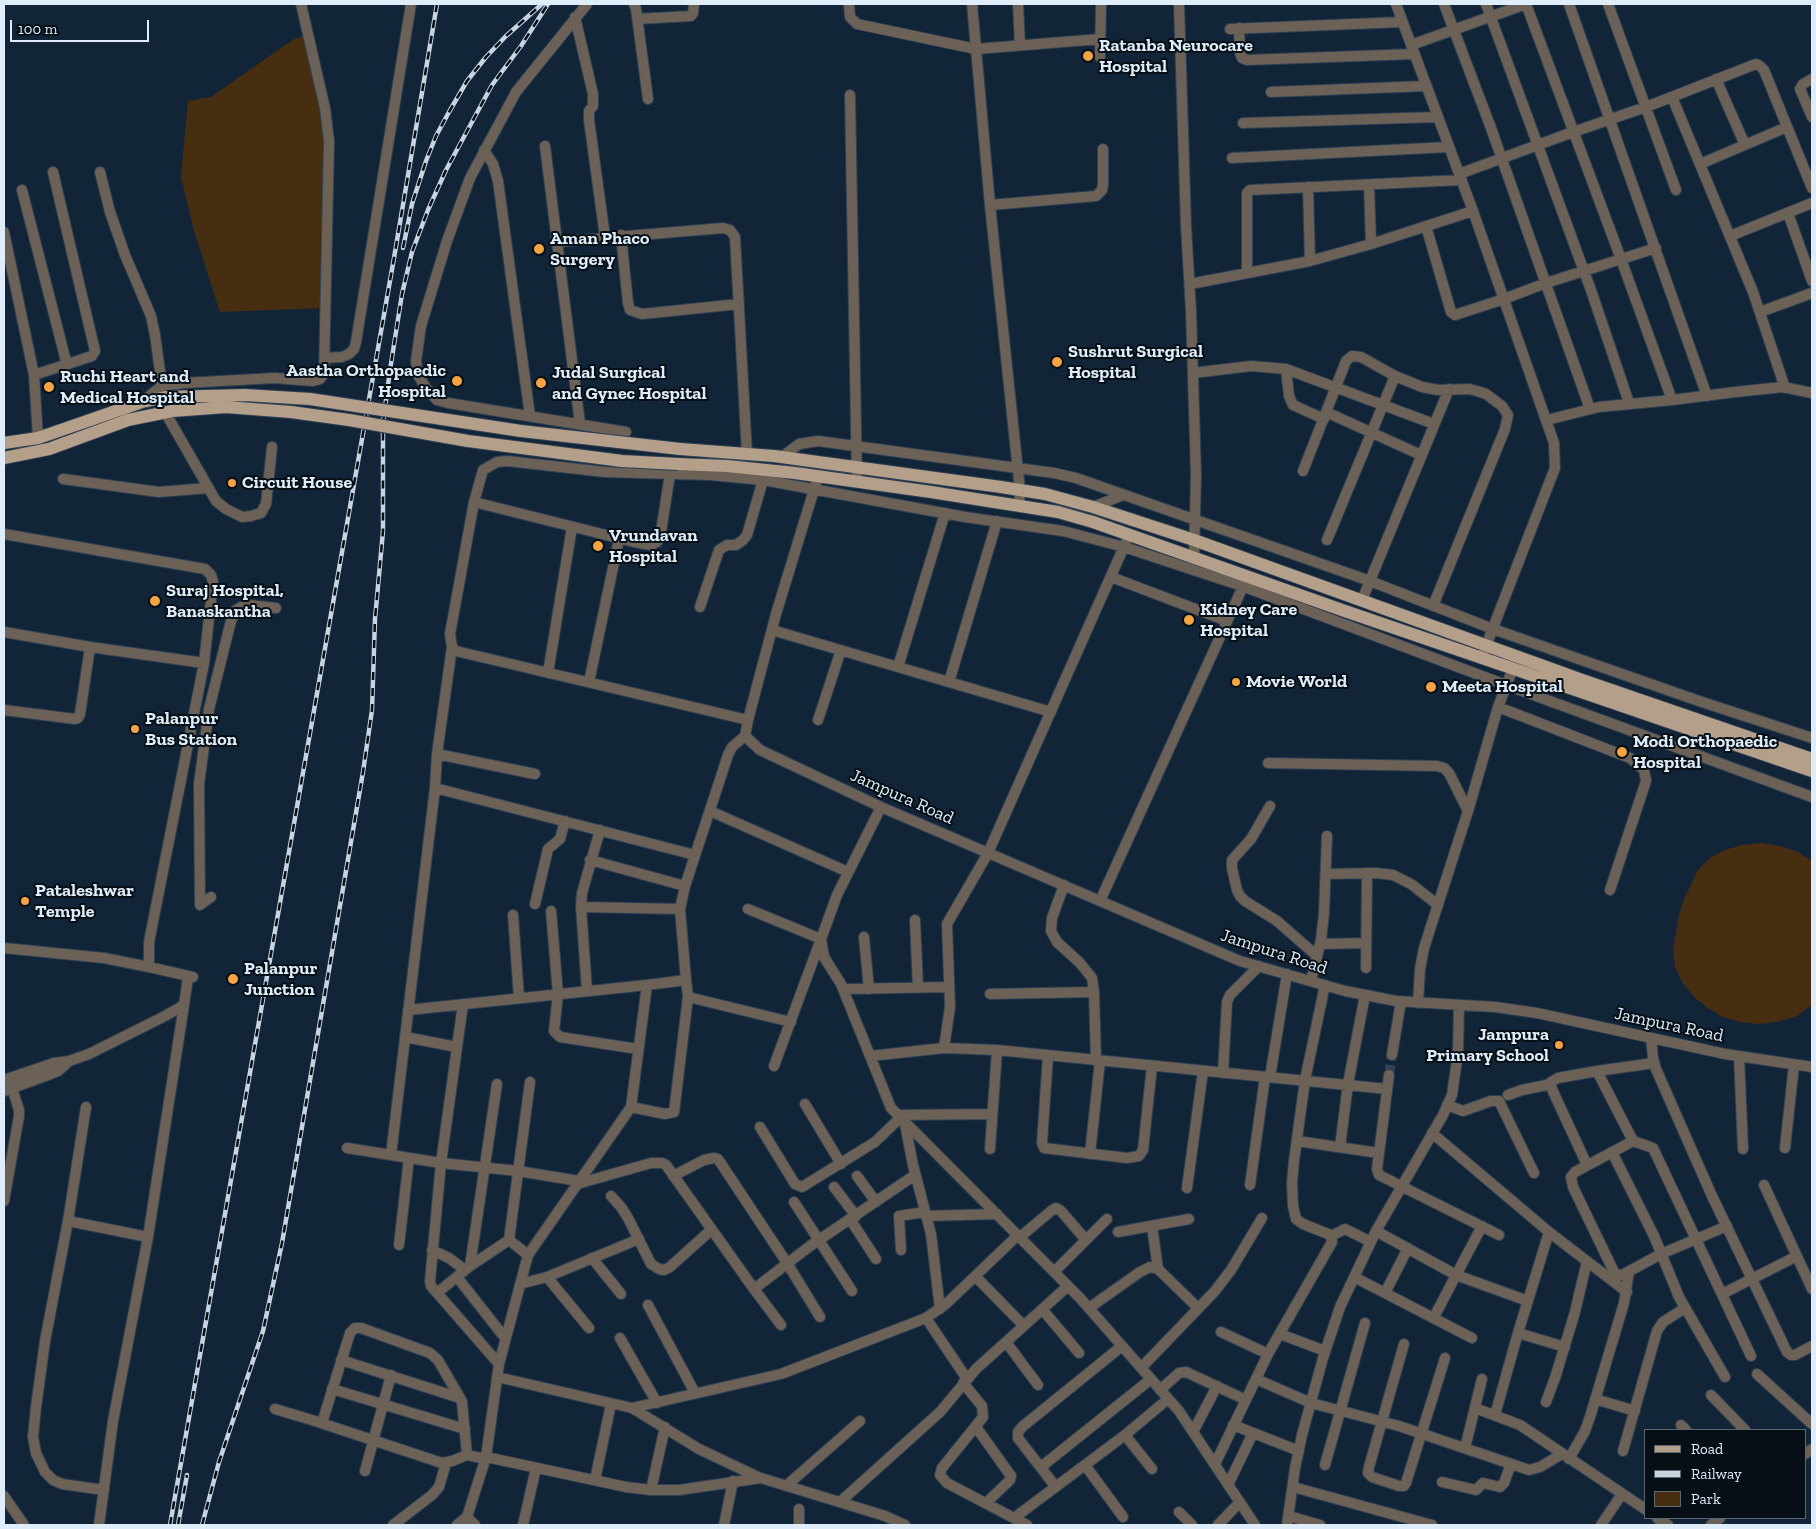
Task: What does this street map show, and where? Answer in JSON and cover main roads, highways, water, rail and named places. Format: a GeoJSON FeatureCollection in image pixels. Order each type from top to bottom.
{"type":"FeatureCollection","features":[{"type":"Feature","properties":{"kind":"main road"},"geometry":{"type":"LineString","coordinates":[[4,443],[38,438],[142,402],[164,392],[245,394],[302,399],[521,431],[680,449],[782,457],[1045,494],[1093,507],[1194,540],[1362,600],[1484,651],[1513,668],[1812,771]]}},
{"type":"Feature","properties":{"kind":"main road"},"geometry":{"type":"LineString","coordinates":[[4,459],[49,448],[128,420],[169,412],[226,407],[291,412],[349,420],[468,441],[622,460],[674,469],[727,466],[816,483],[858,482],[1058,512],[1093,522],[1194,557],[1245,581],[1484,651],[1812,760]]}},
{"type":"Feature","properties":{"kind":"tunnel"},"geometry":{"type":"LineString","coordinates":[[1389,1075],[1392,1055]]}},
{"type":"Feature","properties":{"kind":"railway"},"geometry":{"type":"LineString","coordinates":[[170,1525],[394,258],[437,4]]}},
{"type":"Feature","properties":{"kind":"railway"},"geometry":{"type":"LineString","coordinates":[[403,248],[412,204],[426,161],[436,136],[449,112],[467,81],[486,57],[506,36],[542,4]]}},
{"type":"Feature","properties":{"kind":"railway"},"geometry":{"type":"LineString","coordinates":[[202,1525],[219,1462],[263,1331],[282,1243],[363,772],[372,710],[375,619],[383,531],[383,423],[402,294],[412,252],[446,170],[492,85],[521,46],[548,4]]}},
{"type":"Feature","properties":{"kind":"railway"},"geometry":{"type":"LineString","coordinates":[[178,1525],[187,1475]]}},
{"type":"Feature","properties":{"kind":"place","name":"Ratanba Neurocare Hospital"},"geometry":{"type":"Point","coordinates":[1088,56]}},
{"type":"Feature","properties":{"kind":"place","name":"Aman Phaco Surgery"},"geometry":{"type":"Point","coordinates":[539,249]}},
{"type":"Feature","properties":{"kind":"place","name":"Sushrut Surgical Hospital"},"geometry":{"type":"Point","coordinates":[1057,362]}},
{"type":"Feature","properties":{"kind":"place","name":"Aastha Orthopaedic Hospital"},"geometry":{"type":"Point","coordinates":[457,381]}},
{"type":"Feature","properties":{"kind":"place","name":"Judal Surgical and Gynec Hospital"},"geometry":{"type":"Point","coordinates":[541,383]}},
{"type":"Feature","properties":{"kind":"place","name":"Ruchi Heart and Medical Hospital"},"geometry":{"type":"Point","coordinates":[49,387]}},
{"type":"Feature","properties":{"kind":"place","name":"Circuit House"},"geometry":{"type":"Point","coordinates":[232,483]}},
{"type":"Feature","properties":{"kind":"place","name":"Vrundavan Hospital"},"geometry":{"type":"Point","coordinates":[598,546]}},
{"type":"Feature","properties":{"kind":"place","name":"Suraj Hospital, Banaskantha"},"geometry":{"type":"Point","coordinates":[155,601]}},
{"type":"Feature","properties":{"kind":"place","name":"Kidney Care Hospital"},"geometry":{"type":"Point","coordinates":[1189,620]}},
{"type":"Feature","properties":{"kind":"place","name":"Movie World"},"geometry":{"type":"Point","coordinates":[1236,682]}},
{"type":"Feature","properties":{"kind":"place","name":"Meeta Hospital"},"geometry":{"type":"Point","coordinates":[1431,687]}},
{"type":"Feature","properties":{"kind":"place","name":"Palanpur Bus Station"},"geometry":{"type":"Point","coordinates":[135,729]}},
{"type":"Feature","properties":{"kind":"place","name":"Modi Orthopaedic Hospital"},"geometry":{"type":"Point","coordinates":[1622,752]}},
{"type":"Feature","properties":{"kind":"place","name":"Pataleshwar Temple"},"geometry":{"type":"Point","coordinates":[25,901]}},
{"type":"Feature","properties":{"kind":"place","name":"Palanpur Junction"},"geometry":{"type":"Point","coordinates":[233,979]}},
{"type":"Feature","properties":{"kind":"place","name":"Jampura Primary School"},"geometry":{"type":"Point","coordinates":[1559,1045]}}]}
